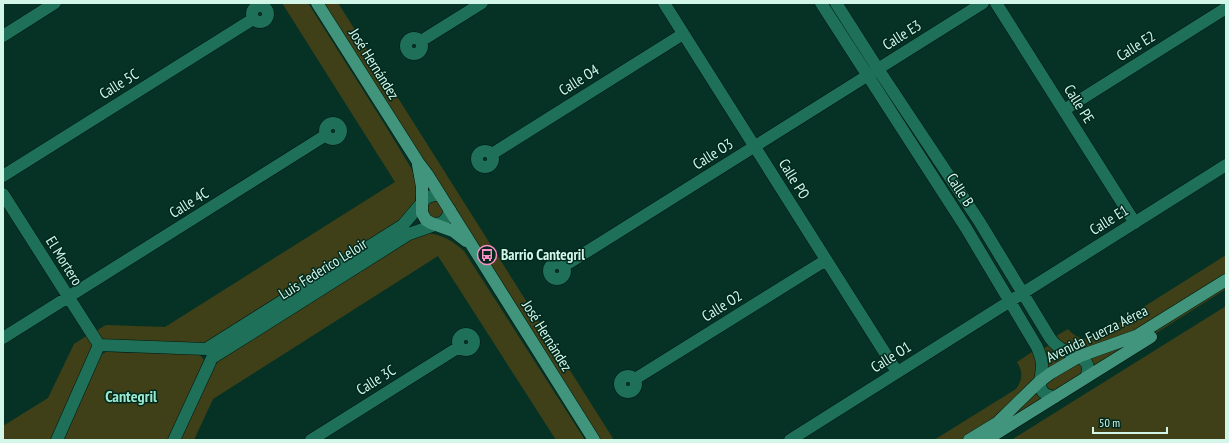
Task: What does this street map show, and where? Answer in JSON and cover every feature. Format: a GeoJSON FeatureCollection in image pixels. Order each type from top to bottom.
{"type":"FeatureCollection","features":[{"type":"Feature","properties":{"kind":"main road","name":"José Hernández"},"geometry":{"type":"LineString","coordinates":[[317,3],[450,210],[594,440]]}},
{"type":"Feature","properties":{"kind":"main road","name":"José Hernández"},"geometry":{"type":"LineString","coordinates":[[418,162],[422,187],[422,213],[426,220],[453,231],[474,248]]}},
{"type":"Feature","properties":{"kind":"main road","name":"Avenida Fuerza Aérea"},"geometry":{"type":"LineString","coordinates":[[969,440],[997,423],[1051,372],[1080,356],[1136,336],[1226,280]]}},
{"type":"Feature","properties":{"kind":"main road","name":"Avenida Fuerza Aérea"},"geometry":{"type":"LineString","coordinates":[[986,440],[1226,289]]}},
{"type":"Feature","properties":{"kind":"street"},"geometry":{"type":"LineString","coordinates":[[3,36],[55,3]]}},
{"type":"Feature","properties":{"kind":"street"},"geometry":{"type":"LineString","coordinates":[[421,41],[482,3]]}},
{"type":"Feature","properties":{"kind":"street","name":"Calle PO"},"geometry":{"type":"LineString","coordinates":[[664,3],[897,372]]}},
{"type":"Feature","properties":{"kind":"street","name":"Calle B"},"geometry":{"type":"LineString","coordinates":[[821,3],[966,228],[1037,347],[1042,365],[1039,382]]}},
{"type":"Feature","properties":{"kind":"street","name":"Calle B"},"geometry":{"type":"LineString","coordinates":[[836,3],[979,222],[1050,338],[1056,346],[1080,356]]}},
{"type":"Feature","properties":{"kind":"street","name":"Calle E3"},"geometry":{"type":"LineString","coordinates":[[878,69],[983,3]]}},
{"type":"Feature","properties":{"kind":"street","name":"Calle PE"},"geometry":{"type":"LineString","coordinates":[[996,3],[1135,223]]}},
{"type":"Feature","properties":{"kind":"street","name":"Calle E2"},"geometry":{"type":"LineString","coordinates":[[1064,110],[1226,8]]}},
{"type":"Feature","properties":{"kind":"street","name":"Calle 5C"},"geometry":{"type":"LineString","coordinates":[[3,176],[253,18]]}},
{"type":"Feature","properties":{"kind":"street","name":"Calle O4"},"geometry":{"type":"LineString","coordinates":[[492,154],[684,34]]}},
{"type":"Feature","properties":{"kind":"street","name":"Calle O3"},"geometry":{"type":"LineString","coordinates":[[564,266],[878,69]]}},
{"type":"Feature","properties":{"kind":"street","name":"Calle 4C"},"geometry":{"type":"LineString","coordinates":[[3,338],[326,135]]}},
{"type":"Feature","properties":{"kind":"street","name":"Calle E1"},"geometry":{"type":"LineString","coordinates":[[1010,302],[1226,165]]}},
{"type":"Feature","properties":{"kind":"street","name":"El Mortero"},"geometry":{"type":"LineString","coordinates":[[3,194],[99,345]]}},
{"type":"Feature","properties":{"kind":"street","name":"Luis Federico Leloir"},"geometry":{"type":"LineString","coordinates":[[209,353],[403,225],[426,198],[434,195],[440,195]]}},
{"type":"Feature","properties":{"kind":"street"},"geometry":{"type":"LineString","coordinates":[[437,225],[443,222],[448,216],[450,210]]}},
{"type":"Feature","properties":{"kind":"street","name":"Luis Federico Leloir"},"geometry":{"type":"LineString","coordinates":[[209,353],[409,234],[422,228],[437,225]]}},
{"type":"Feature","properties":{"kind":"street","name":"Calle O2"},"geometry":{"type":"LineString","coordinates":[[635,379],[826,260]]}},
{"type":"Feature","properties":{"kind":"street","name":"Calle O1"},"geometry":{"type":"LineString","coordinates":[[790,440],[1010,302]]}},
{"type":"Feature","properties":{"kind":"street"},"geometry":{"type":"LineString","coordinates":[[57,440],[99,345],[209,353],[174,440]]}},
{"type":"Feature","properties":{"kind":"street","name":"Calle 3C"},"geometry":{"type":"LineString","coordinates":[[311,440],[459,347]]}},
{"type":"Feature","properties":{"kind":"street"},"geometry":{"type":"LineString","coordinates":[[1080,356],[1087,364],[1088,371],[1086,378]]}},
{"type":"Feature","properties":{"kind":"street"},"geometry":{"type":"LineString","coordinates":[[1039,382],[1043,392],[1048,396],[1055,397]]}},
{"type":"Feature","properties":{"kind":"shaded area"},"geometry":{"type":"Polygon","coordinates":[[[282,3],[308,3],[411,168],[415,180],[416,190],[414,203],[401,222],[211,341],[201,344],[106,341],[96,331],[106,325],[165,327],[395,182],[282,3]]]}},
{"type":"Feature","properties":{"kind":"shaded area"},"geometry":{"type":"Polygon","coordinates":[[[317,3],[338,3],[614,440],[594,440],[473,248],[426,220],[421,175],[317,3]]]}},
{"type":"Feature","properties":{"kind":"shaded area"},"geometry":{"type":"Polygon","coordinates":[[[428,233],[448,239],[464,251],[585,440],[556,440],[438,256],[213,399],[194,440],[178,440],[213,364],[405,240],[428,233]]]}},
{"type":"Feature","properties":{"kind":"shaded area"},"geometry":{"type":"Polygon","coordinates":[[[1226,255],[1226,289],[986,440],[934,440],[1016,389],[1020,382],[1021,376],[1017,362],[1035,350],[1037,353],[1055,341],[1053,338],[1068,329],[1080,338],[1088,339],[1096,337],[1226,255]]]}},
{"type":"Feature","properties":{"kind":"shaded area"},"geometry":{"type":"Polygon","coordinates":[[[1226,306],[1226,440],[1011,440],[1226,306]]]}},
{"type":"Feature","properties":{"kind":"shaded area"},"geometry":{"type":"Polygon","coordinates":[[[88,335],[93,344],[53,440],[3,440],[3,426],[48,398],[74,344],[88,335]]]}},
{"type":"Feature","properties":{"kind":"shaded area"},"geometry":{"type":"Polygon","coordinates":[[[106,352],[199,354],[204,360],[169,440],[62,440],[101,355],[106,352]]]}},
{"type":"Feature","properties":{"kind":"place","name":"Barrio Cantegril"},"geometry":{"type":"Point","coordinates":[487,255]}},
{"type":"Feature","properties":{"kind":"district","name":"Cantegril"},"geometry":{"type":"Point","coordinates":[131,396]}}]}
